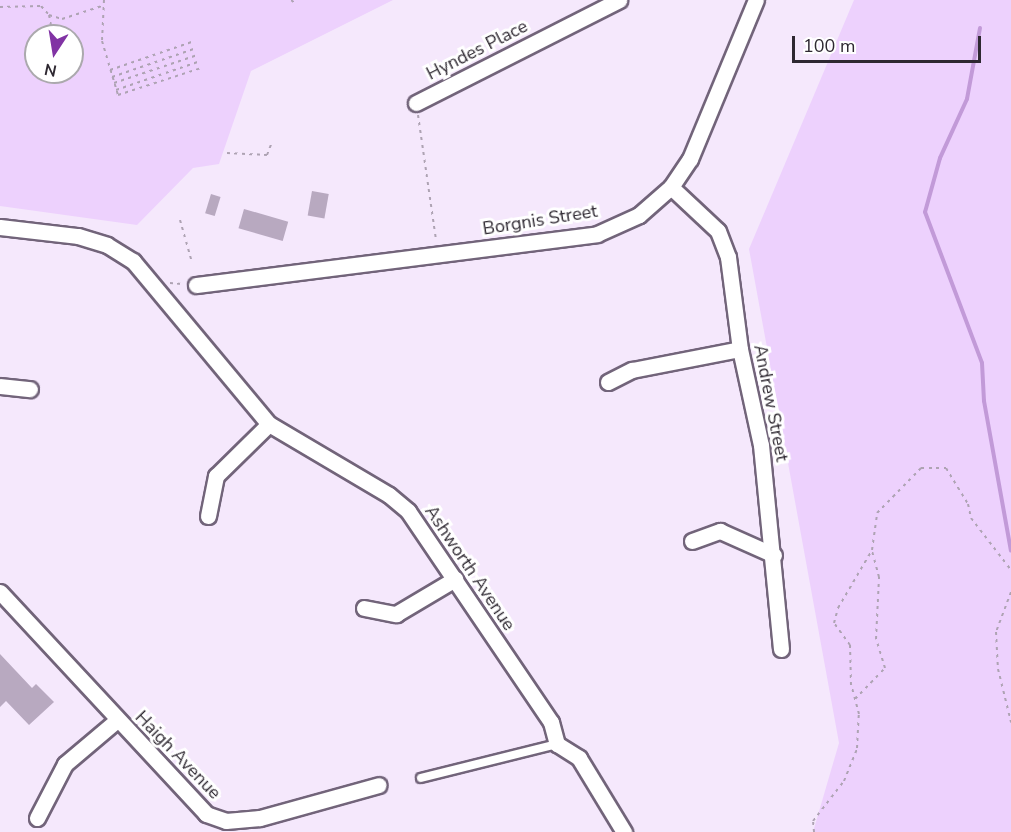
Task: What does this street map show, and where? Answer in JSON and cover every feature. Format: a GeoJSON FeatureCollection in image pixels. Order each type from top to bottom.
{"type":"FeatureCollection","features":[{"type":"Feature","properties":{"kind":"street","name":"Hyndes Place"},"geometry":{"type":"LineString","coordinates":[[416,103],[619,0]]}},
{"type":"Feature","properties":{"kind":"street","name":"Borgnis Street"},"geometry":{"type":"LineString","coordinates":[[196,285],[597,234],[639,215],[671,187],[690,159],[756,0]]}},
{"type":"Feature","properties":{"kind":"street","name":"Andrew Street"},"geometry":{"type":"LineString","coordinates":[[671,187],[718,231],[728,257],[740,349],[761,445],[774,555],[781,649]]}},
{"type":"Feature","properties":{"kind":"street","name":"Ashworth Avenue"},"geometry":{"type":"LineString","coordinates":[[0,227],[78,236],[107,245],[133,261],[269,424],[389,495],[408,511],[551,722],[557,744]]}},
{"type":"Feature","properties":{"kind":"street"},"geometry":{"type":"LineString","coordinates":[[608,382],[632,370],[740,349]]}},
{"type":"Feature","properties":{"kind":"street"},"geometry":{"type":"LineString","coordinates":[[0,386],[30,389]]}},
{"type":"Feature","properties":{"kind":"street"},"geometry":{"type":"LineString","coordinates":[[208,516],[216,476],[269,424]]}},
{"type":"Feature","properties":{"kind":"street"},"geometry":{"type":"LineString","coordinates":[[692,540],[720,531],[774,555]]}},
{"type":"Feature","properties":{"kind":"street"},"geometry":{"type":"LineString","coordinates":[[364,608],[396,614],[454,579]]}},
{"type":"Feature","properties":{"kind":"street","name":"Haigh Avenue"},"geometry":{"type":"LineString","coordinates":[[0,592],[206,814],[226,821],[260,818],[379,785]]}},
{"type":"Feature","properties":{"kind":"street"},"geometry":{"type":"LineString","coordinates":[[38,818],[65,764],[117,720]]}},
{"type":"Feature","properties":{"kind":"street"},"geometry":{"type":"LineString","coordinates":[[557,744],[579,758],[624,832]]}},
{"type":"Feature","properties":{"kind":"lane"},"geometry":{"type":"LineString","coordinates":[[420,778],[557,744]]}},
{"type":"Feature","properties":{"kind":"path"},"geometry":{"type":"LineString","coordinates":[[104,0],[102,41],[118,95],[201,68]]}},
{"type":"Feature","properties":{"kind":"path"},"geometry":{"type":"LineString","coordinates":[[291,0],[296,4]]}},
{"type":"Feature","properties":{"kind":"path"},"geometry":{"type":"LineString","coordinates":[[0,7],[41,6],[49,15],[51,24]]}},
{"type":"Feature","properties":{"kind":"path"},"geometry":{"type":"LineString","coordinates":[[49,15],[62,19],[102,6]]}},
{"type":"Feature","properties":{"kind":"path"},"geometry":{"type":"LineString","coordinates":[[110,70],[192,42]]}},
{"type":"Feature","properties":{"kind":"path"},"geometry":{"type":"LineString","coordinates":[[112,77],[194,49]]}},
{"type":"Feature","properties":{"kind":"path"},"geometry":{"type":"LineString","coordinates":[[114,83],[197,55]]}},
{"type":"Feature","properties":{"kind":"path"},"geometry":{"type":"LineString","coordinates":[[116,90],[198,62]]}},
{"type":"Feature","properties":{"kind":"path"},"geometry":{"type":"LineString","coordinates":[[416,103],[439,254]]}},
{"type":"Feature","properties":{"kind":"path"},"geometry":{"type":"LineString","coordinates":[[228,153],[267,155],[272,142]]}},
{"type":"Feature","properties":{"kind":"path"},"geometry":{"type":"LineString","coordinates":[[180,220],[190,259]]}},
{"type":"Feature","properties":{"kind":"path"},"geometry":{"type":"LineString","coordinates":[[152,285],[162,281],[196,285]]}},
{"type":"Feature","properties":{"kind":"path"},"geometry":{"type":"LineString","coordinates":[[855,699],[885,668],[876,639],[879,577],[872,550],[877,513],[921,468],[946,468],[968,504],[971,518],[1011,570]]}},
{"type":"Feature","properties":{"kind":"path"},"geometry":{"type":"LineString","coordinates":[[814,832],[813,820],[844,781],[857,748],[859,714],[855,699],[850,645],[834,624],[838,608],[872,550]]}},
{"type":"Feature","properties":{"kind":"path"},"geometry":{"type":"LineString","coordinates":[[1011,592],[996,632],[998,669],[1011,722]]}},
{"type":"Feature","properties":{"kind":"shaded area"},"geometry":{"type":"Polygon","coordinates":[[[0,0],[393,0],[251,71],[219,164],[193,168],[137,225],[0,206],[0,0]]]}},
{"type":"Feature","properties":{"kind":"shaded area"},"geometry":{"type":"Polygon","coordinates":[[[854,0],[1011,0],[1011,832],[813,832],[839,743],[749,249],[854,0]]]}},
{"type":"Feature","properties":{"kind":"building"},"geometry":{"type":"Polygon","coordinates":[[[312,191],[329,194],[324,219],[308,216],[312,191]]]}},
{"type":"Feature","properties":{"kind":"building"},"geometry":{"type":"Polygon","coordinates":[[[211,194],[221,197],[215,216],[205,213],[211,194]]]}},
{"type":"Feature","properties":{"kind":"building"},"geometry":{"type":"Polygon","coordinates":[[[244,209],[288,222],[283,241],[238,228],[244,209]]]}},
{"type":"Feature","properties":{"kind":"building"},"geometry":{"type":"Polygon","coordinates":[[[0,654],[32,688],[36,684],[54,702],[29,725],[6,701],[0,707],[0,654]]]}},
{"type":"Feature","properties":{"kind":"waterway"},"geometry":{"type":"LineString","coordinates":[[980,28],[967,99],[940,158],[925,212],[982,363],[984,401],[1011,551]]}}]}
